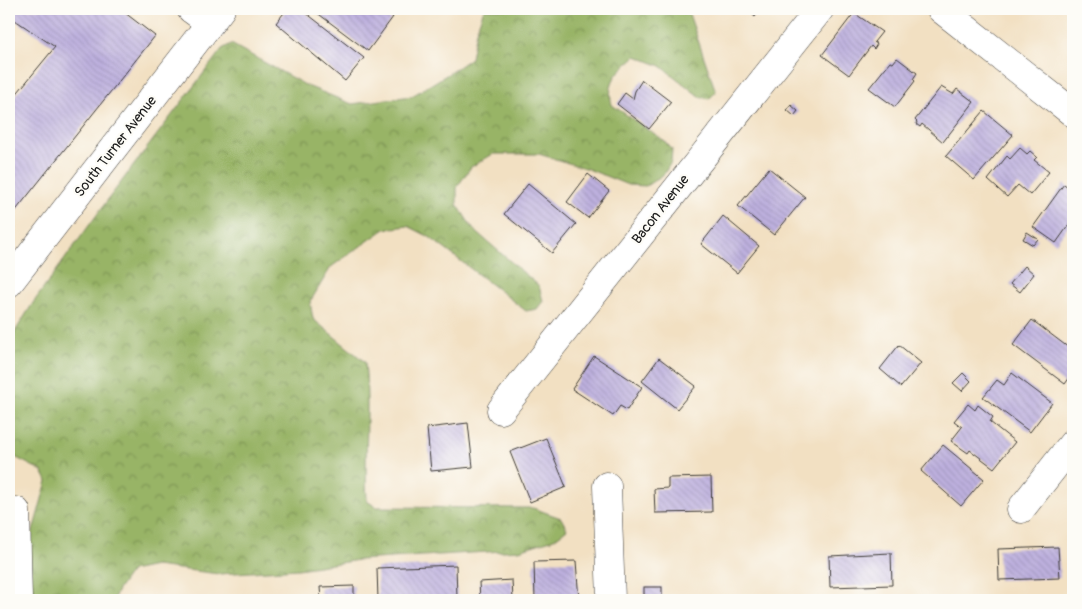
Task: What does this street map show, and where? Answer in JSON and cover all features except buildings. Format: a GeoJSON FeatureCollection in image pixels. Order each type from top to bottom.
{"type":"FeatureCollection","features":[{"type":"Feature","properties":{"kind":"street","name":"Bacon Avenue"},"geometry":{"type":"LineString","coordinates":[[501,410],[820,9]]}},
{"type":"Feature","properties":{"kind":"street"},"geometry":{"type":"LineString","coordinates":[[941,9],[1073,113]]}},
{"type":"Feature","properties":{"kind":"street","name":"South Turner Avenue"},"geometry":{"type":"LineString","coordinates":[[9,283],[207,14]]}},
{"type":"Feature","properties":{"kind":"street"},"geometry":{"type":"LineString","coordinates":[[1021,509],[1073,443]]}},
{"type":"Feature","properties":{"kind":"street"},"geometry":{"type":"LineString","coordinates":[[607,486],[611,600]]}},
{"type":"Feature","properties":{"kind":"street"},"geometry":{"type":"LineString","coordinates":[[16,511],[18,600]]}},
{"type":"Feature","properties":{"kind":"green space"},"geometry":{"type":"Polygon","coordinates":[[[484,9],[678,9],[689,14],[716,92],[709,99],[700,97],[661,66],[636,56],[615,77],[611,89],[612,105],[662,139],[672,149],[671,162],[664,174],[646,186],[628,185],[588,169],[539,154],[493,154],[471,167],[457,187],[457,204],[473,229],[539,286],[543,301],[537,309],[526,311],[428,236],[408,226],[385,229],[331,267],[310,302],[313,319],[365,362],[367,501],[376,507],[533,508],[561,518],[567,529],[554,539],[519,550],[359,560],[298,569],[219,574],[155,566],[131,571],[113,600],[25,600],[26,556],[47,481],[42,471],[9,454],[9,341],[33,303],[109,198],[222,49],[231,44],[307,86],[352,104],[412,96],[471,58],[476,31],[484,9]]]}}]}
